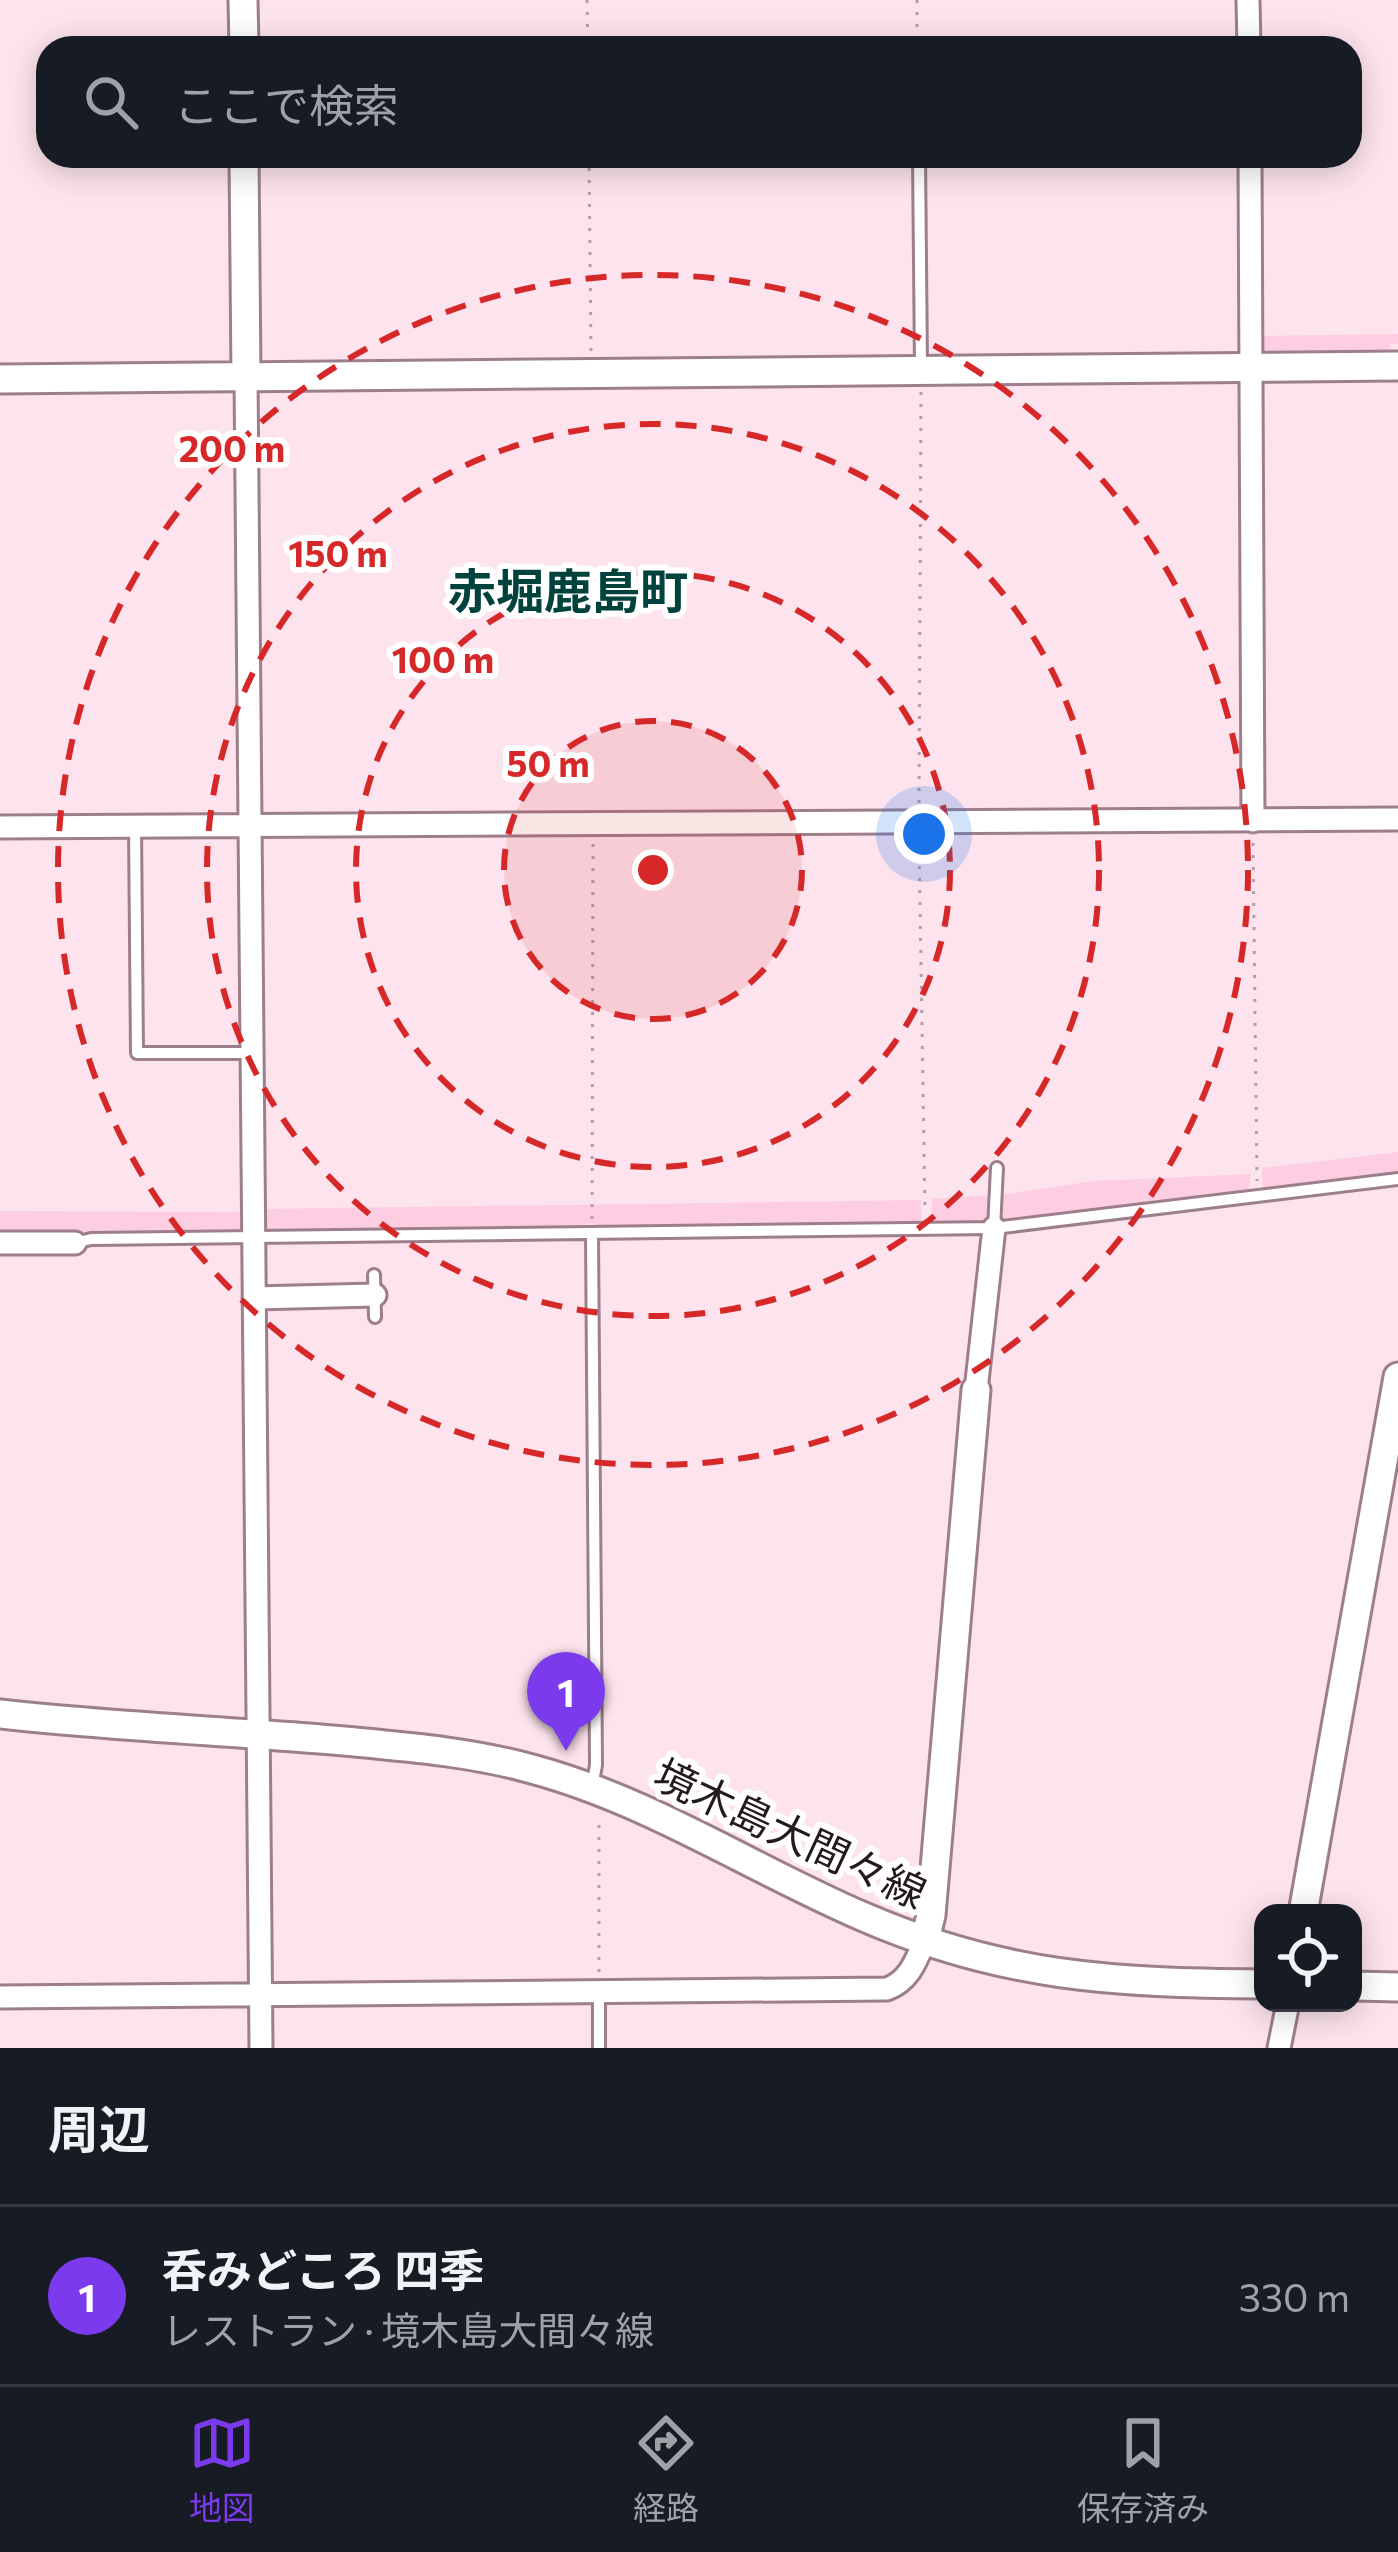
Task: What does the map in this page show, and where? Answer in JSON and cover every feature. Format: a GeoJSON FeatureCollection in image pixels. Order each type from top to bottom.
{"type":"FeatureCollection","features":[{"type":"Feature","properties":{"kind":"street"},"geometry":{"type":"LineString","coordinates":[[243,0],[244,36]]}},
{"type":"Feature","properties":{"kind":"street"},"geometry":{"type":"LineString","coordinates":[[1248,0],[1249,36]]}},
{"type":"Feature","properties":{"kind":"street"},"geometry":{"type":"LineString","coordinates":[[244,168],[261,2048]]}},
{"type":"Feature","properties":{"kind":"street"},"geometry":{"type":"LineString","coordinates":[[1250,168],[1253,820]]}},
{"type":"Feature","properties":{"kind":"street"},"geometry":{"type":"LineString","coordinates":[[0,379],[1398,366]]}},
{"type":"Feature","properties":{"kind":"street"},"geometry":{"type":"LineString","coordinates":[[0,827],[1398,819]]}},
{"type":"Feature","properties":{"kind":"street"},"geometry":{"type":"LineString","coordinates":[[0,1997],[887,1989],[899,1985],[912,1970],[931,1915],[994,1228]]}},
{"type":"Feature","properties":{"kind":"street"},"geometry":{"type":"LineString","coordinates":[[0,1243],[75,1243]]}},
{"type":"Feature","properties":{"kind":"street"},"geometry":{"type":"LineString","coordinates":[[254,1298],[375,1296]]}},
{"type":"Feature","properties":{"kind":"street"},"geometry":{"type":"LineString","coordinates":[[1306,1904],[1398,1377]]}},
{"type":"Feature","properties":{"kind":"street","name":"境木島大間々線"},"geometry":{"type":"LineString","coordinates":[[0,1714],[465,1754],[599,1791],[713,1841],[860,1916],[1030,1971],[1108,1981],[1254,1984]]}},
{"type":"Feature","properties":{"kind":"street"},"geometry":{"type":"LineString","coordinates":[[1362,1986],[1398,1987]]}},
{"type":"Feature","properties":{"kind":"street"},"geometry":{"type":"LineString","coordinates":[[1279,2048],[1286,2012]]}},
{"type":"Feature","properties":{"kind":"lane"},"geometry":{"type":"LineString","coordinates":[[919,168],[921,370]]}},
{"type":"Feature","properties":{"kind":"lane"},"geometry":{"type":"LineString","coordinates":[[135,826],[137,1053],[254,1053]]}},
{"type":"Feature","properties":{"kind":"lane"},"geometry":{"type":"LineString","coordinates":[[994,1228],[997,1168]]}},
{"type":"Feature","properties":{"kind":"lane"},"geometry":{"type":"LineString","coordinates":[[75,1243],[91,1239],[994,1228],[1398,1179]]}},
{"type":"Feature","properties":{"kind":"lane"},"geometry":{"type":"LineString","coordinates":[[592,1234],[599,1791]]}},
{"type":"Feature","properties":{"kind":"lane"},"geometry":{"type":"LineString","coordinates":[[599,1992],[599,2048]]}},
{"type":"Feature","properties":{"kind":"path"},"geometry":{"type":"LineString","coordinates":[[587,0],[588,36]]}},
{"type":"Feature","properties":{"kind":"path"},"geometry":{"type":"LineString","coordinates":[[917,0],[917,36]]}},
{"type":"Feature","properties":{"kind":"path"},"geometry":{"type":"LineString","coordinates":[[589,168],[592,374]]}},
{"type":"Feature","properties":{"kind":"path"},"geometry":{"type":"LineString","coordinates":[[1253,820],[1257,1195]]}},
{"type":"Feature","properties":{"kind":"path"},"geometry":{"type":"LineString","coordinates":[[592,1234],[593,824]]}},
{"type":"Feature","properties":{"kind":"path"},"geometry":{"type":"LineString","coordinates":[[599,1791],[599,1992]]}},
{"type":"Feature","properties":{"kind":"shaded area"},"geometry":{"type":"Polygon","coordinates":[[[1398,334],[1398,344],[1390,344],[1390,352],[1264,353],[1257,348],[1257,336],[1398,334]]]}},
{"type":"Feature","properties":{"kind":"shaded area"},"geometry":{"type":"Polygon","coordinates":[[[1398,1152],[1398,1174],[1263,1190],[1262,1168],[1398,1152]]]}},
{"type":"Feature","properties":{"kind":"shaded area"},"geometry":{"type":"Polygon","coordinates":[[[1251,1174],[1248,1191],[984,1223],[938,1224],[932,1220],[932,1199],[1093,1181],[1251,1174]]]}},
{"type":"Feature","properties":{"kind":"shaded area"},"geometry":{"type":"Polygon","coordinates":[[[921,1200],[921,1221],[916,1225],[603,1227],[589,1223],[580,1228],[264,1232],[263,1209],[921,1200]]]}},
{"type":"Feature","properties":{"kind":"shaded area"},"geometry":{"type":"Polygon","coordinates":[[[0,1211],[244,1212],[245,1231],[0,1232],[0,1211]]]}},
{"type":"Feature","properties":{"kind":"place","name":"呑みどころ 四季"},"geometry":{"type":"Point","coordinates":[566,1751]}},
{"type":"Feature","properties":{"kind":"district","name":"赤堀鹿島町"},"geometry":{"type":"Point","coordinates":[568,589]}}]}
